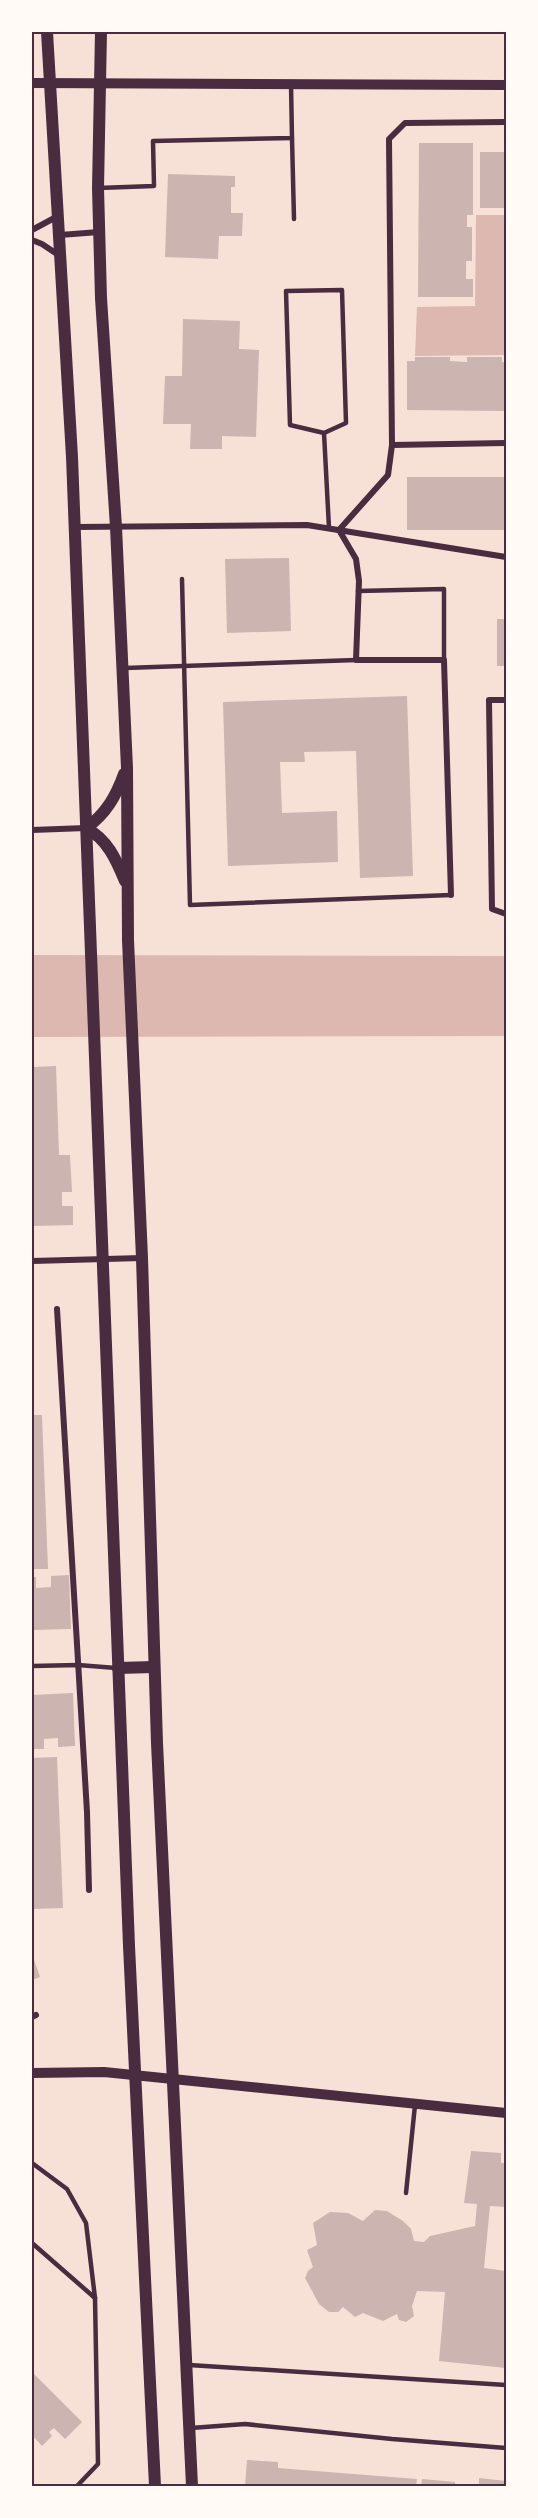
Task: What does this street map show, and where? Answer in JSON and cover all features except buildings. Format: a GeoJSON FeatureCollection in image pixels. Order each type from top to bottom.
{"type":"FeatureCollection","features":[{"type":"Feature","properties":{"kind":"main road"},"geometry":{"type":"LineString","coordinates":[[47,32],[48,83],[62,257],[74,527],[129,1946],[155,2487]]}},
{"type":"Feature","properties":{"kind":"main road"},"geometry":{"type":"LineString","coordinates":[[101,32],[99,188],[101,298],[116,527],[127,768],[128,940],[142,1258],[154,1667],[192,2487]]}},
{"type":"Feature","properties":{"kind":"main road"},"geometry":{"type":"LineString","coordinates":[[86,828],[101,818],[118,791],[127,768]]}},
{"type":"Feature","properties":{"kind":"main road"},"geometry":{"type":"LineString","coordinates":[[86,828],[100,836],[117,862],[128,885]]}},
{"type":"Feature","properties":{"kind":"main road"},"geometry":{"type":"LineString","coordinates":[[118,1668],[154,1667]]}},
{"type":"Feature","properties":{"kind":"street"},"geometry":{"type":"LineString","coordinates":[[32,83],[507,84]]}},
{"type":"Feature","properties":{"kind":"street"},"geometry":{"type":"LineString","coordinates":[[339,530],[388,475],[392,445],[389,139],[405,123],[507,123]]}},
{"type":"Feature","properties":{"kind":"street"},"geometry":{"type":"LineString","coordinates":[[32,230],[59,215]]}},
{"type":"Feature","properties":{"kind":"street"},"geometry":{"type":"LineString","coordinates":[[60,235],[99,232]]}},
{"type":"Feature","properties":{"kind":"street"},"geometry":{"type":"LineString","coordinates":[[32,240],[62,257]]}},
{"type":"Feature","properties":{"kind":"street"},"geometry":{"type":"LineString","coordinates":[[392,445],[507,443]]}},
{"type":"Feature","properties":{"kind":"street"},"geometry":{"type":"LineString","coordinates":[[74,527],[307,525],[507,557]]}},
{"type":"Feature","properties":{"kind":"street"},"geometry":{"type":"LineString","coordinates":[[339,530],[356,559],[358,591],[356,660],[444,660],[451,895]]}},
{"type":"Feature","properties":{"kind":"street"},"geometry":{"type":"LineString","coordinates":[[507,700],[489,700],[492,909],[507,914]]}},
{"type":"Feature","properties":{"kind":"street"},"geometry":{"type":"LineString","coordinates":[[32,830],[86,828]]}},
{"type":"Feature","properties":{"kind":"street"},"geometry":{"type":"LineString","coordinates":[[32,1261],[142,1258]]}},
{"type":"Feature","properties":{"kind":"street"},"geometry":{"type":"LineString","coordinates":[[57,1309],[89,1890]]}},
{"type":"Feature","properties":{"kind":"street"},"geometry":{"type":"LineString","coordinates":[[32,2073],[104,2072],[507,2113]]}},
{"type":"Feature","properties":{"kind":"lane"},"geometry":{"type":"LineString","coordinates":[[291,84],[294,219]]}},
{"type":"Feature","properties":{"kind":"lane"},"geometry":{"type":"LineString","coordinates":[[99,188],[154,186],[153,141],[292,138]]}},
{"type":"Feature","properties":{"kind":"lane"},"geometry":{"type":"LineString","coordinates":[[342,290],[346,423],[324,433],[290,425],[286,291],[342,290]]}},
{"type":"Feature","properties":{"kind":"lane"},"geometry":{"type":"LineString","coordinates":[[324,433],[329,528]]}},
{"type":"Feature","properties":{"kind":"lane"},"geometry":{"type":"LineString","coordinates":[[182,579],[190,905],[451,895]]}},
{"type":"Feature","properties":{"kind":"lane"},"geometry":{"type":"LineString","coordinates":[[358,591],[444,589],[444,660]]}},
{"type":"Feature","properties":{"kind":"lane"},"geometry":{"type":"LineString","coordinates":[[122,669],[356,660]]}},
{"type":"Feature","properties":{"kind":"lane"},"geometry":{"type":"LineString","coordinates":[[32,1666],[78,1665],[118,1668]]}},
{"type":"Feature","properties":{"kind":"lane"},"geometry":{"type":"LineString","coordinates":[[406,2193],[415,2105]]}},
{"type":"Feature","properties":{"kind":"lane"},"geometry":{"type":"LineString","coordinates":[[32,2163],[67,2189],[86,2223],[94,2298],[98,2464],[77,2487]]}},
{"type":"Feature","properties":{"kind":"lane"},"geometry":{"type":"LineString","coordinates":[[32,2243],[94,2298]]}},
{"type":"Feature","properties":{"kind":"lane"},"geometry":{"type":"LineString","coordinates":[[185,2364],[507,2385]]}},
{"type":"Feature","properties":{"kind":"lane"},"geometry":{"type":"LineString","coordinates":[[188,2429],[245,2424],[507,2448]]}},
{"type":"Feature","properties":{"kind":"shaded area"},"geometry":{"type":"Polygon","coordinates":[[[476,215],[506,215],[506,355],[415,356],[417,307],[475,306],[476,215]]]}},
{"type":"Feature","properties":{"kind":"shaded area"},"geometry":{"type":"Polygon","coordinates":[[[32,955],[506,956],[506,1036],[32,1037],[32,955]]]}}]}
